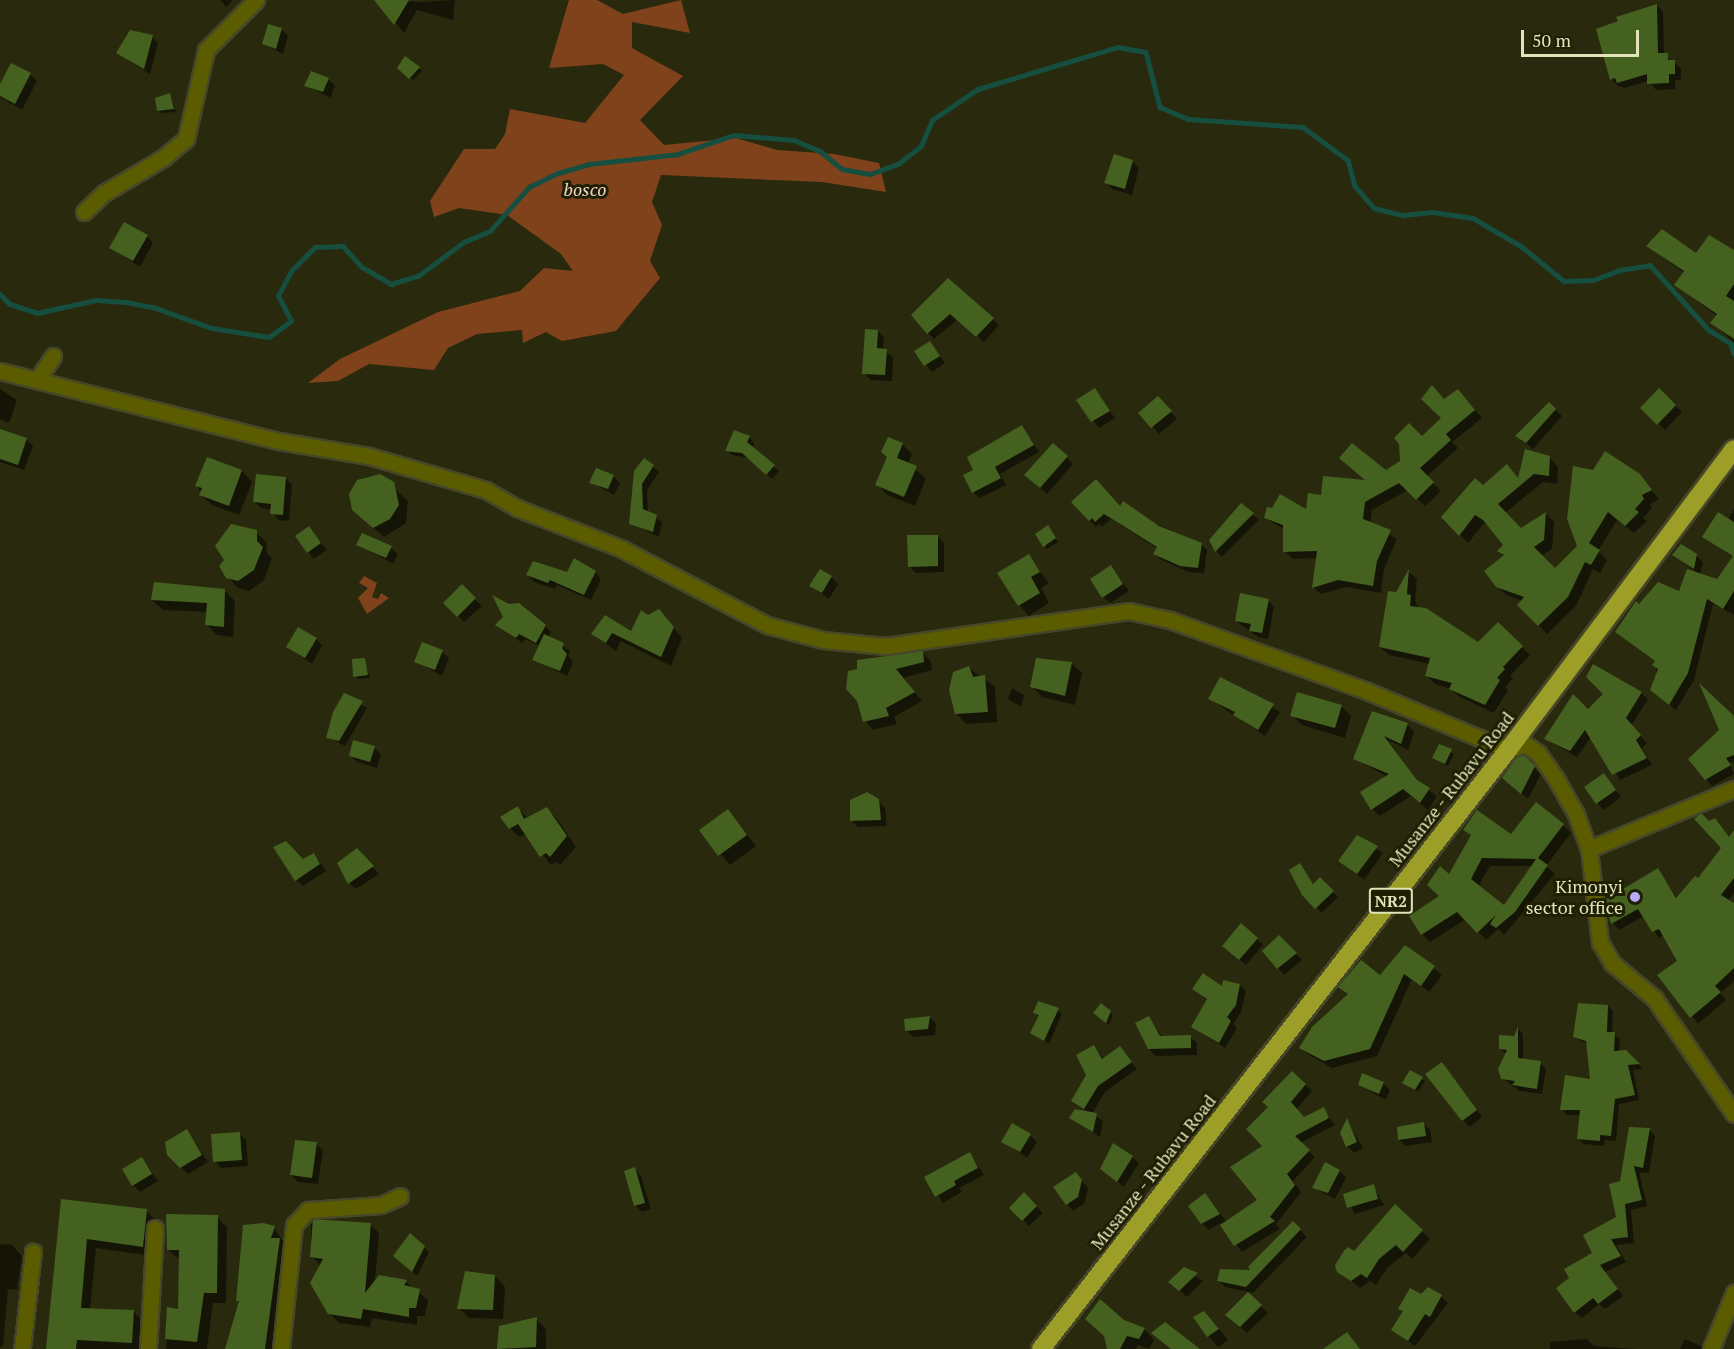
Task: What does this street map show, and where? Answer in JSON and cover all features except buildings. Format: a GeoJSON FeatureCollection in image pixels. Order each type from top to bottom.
{"type":"FeatureCollection","features":[{"type":"Feature","properties":{"kind":"highway","name":"Musanze - Rubavu Road"},"geometry":{"type":"LineString","coordinates":[[1041,1349],[1508,750],[1734,449]]}},
{"type":"Feature","properties":{"kind":"street"},"geometry":{"type":"LineString","coordinates":[[84,212],[104,193],[163,158],[186,139],[206,50],[256,0]]}},
{"type":"Feature","properties":{"kind":"street"},"geometry":{"type":"LineString","coordinates":[[37,380],[53,356]]}},
{"type":"Feature","properties":{"kind":"street"},"geometry":{"type":"LineString","coordinates":[[0,371],[279,441],[369,456],[486,490],[517,508],[622,549],[767,625],[823,640],[886,646],[1129,611],[1170,620],[1367,691],[1508,750],[1525,744],[1538,753],[1576,813],[1589,849],[1600,942],[1612,963],[1654,998],[1734,1114]]}},
{"type":"Feature","properties":{"kind":"street"},"geometry":{"type":"LineString","coordinates":[[1589,849],[1734,789]]}},
{"type":"Feature","properties":{"kind":"street"},"geometry":{"type":"LineString","coordinates":[[281,1349],[294,1226],[308,1210],[381,1205],[400,1196]]}},
{"type":"Feature","properties":{"kind":"street"},"geometry":{"type":"LineString","coordinates":[[148,1349],[155,1228]]}},
{"type":"Feature","properties":{"kind":"street"},"geometry":{"type":"LineString","coordinates":[[22,1349],[33,1252]]}},
{"type":"Feature","properties":{"kind":"street"},"geometry":{"type":"LineString","coordinates":[[1711,1349],[1734,1293]]}},
{"type":"Feature","properties":{"kind":"green space","name":"bosco"},"geometry":{"type":"Polygon","coordinates":[[[569,0],[597,0],[623,14],[681,0],[690,33],[632,22],[632,48],[683,76],[640,120],[664,145],[736,138],[777,150],[834,154],[879,163],[886,192],[822,182],[661,175],[652,202],[662,225],[650,261],[660,278],[616,331],[562,341],[546,332],[523,343],[522,330],[477,334],[448,348],[434,370],[369,364],[338,381],[308,383],[340,359],[438,312],[520,291],[544,268],[573,271],[561,254],[507,215],[459,208],[434,217],[430,201],[464,149],[495,149],[505,134],[510,109],[585,123],[624,75],[603,64],[549,68],[569,0]]]}},
{"type":"Feature","properties":{"kind":"green space"},"geometry":{"type":"Polygon","coordinates":[[[364,576],[377,583],[372,597],[378,599],[381,593],[389,598],[367,614],[358,598],[368,588],[359,583],[364,576]]]}},
{"type":"Feature","properties":{"kind":"waterway"},"geometry":{"type":"LineString","coordinates":[[0,294],[10,304],[37,313],[96,300],[126,302],[156,308],[212,328],[269,337],[291,321],[278,296],[292,270],[315,247],[343,246],[362,267],[391,284],[418,276],[464,242],[490,231],[529,187],[558,173],[589,164],[678,154],[734,135],[794,140],[820,151],[842,169],[870,174],[898,164],[921,146],[932,120],[978,89],[1118,47],[1146,52],[1160,107],[1188,119],[1303,127],[1348,160],[1355,186],[1374,208],[1403,215],[1432,212],[1473,218],[1521,246],[1564,281],[1593,280],[1620,270],[1650,265],[1709,330],[1731,344],[1734,354]]}},
{"type":"Feature","properties":{"kind":"place","name":"Kimonyi sector office"},"geometry":{"type":"Point","coordinates":[1635,897]}}]}
